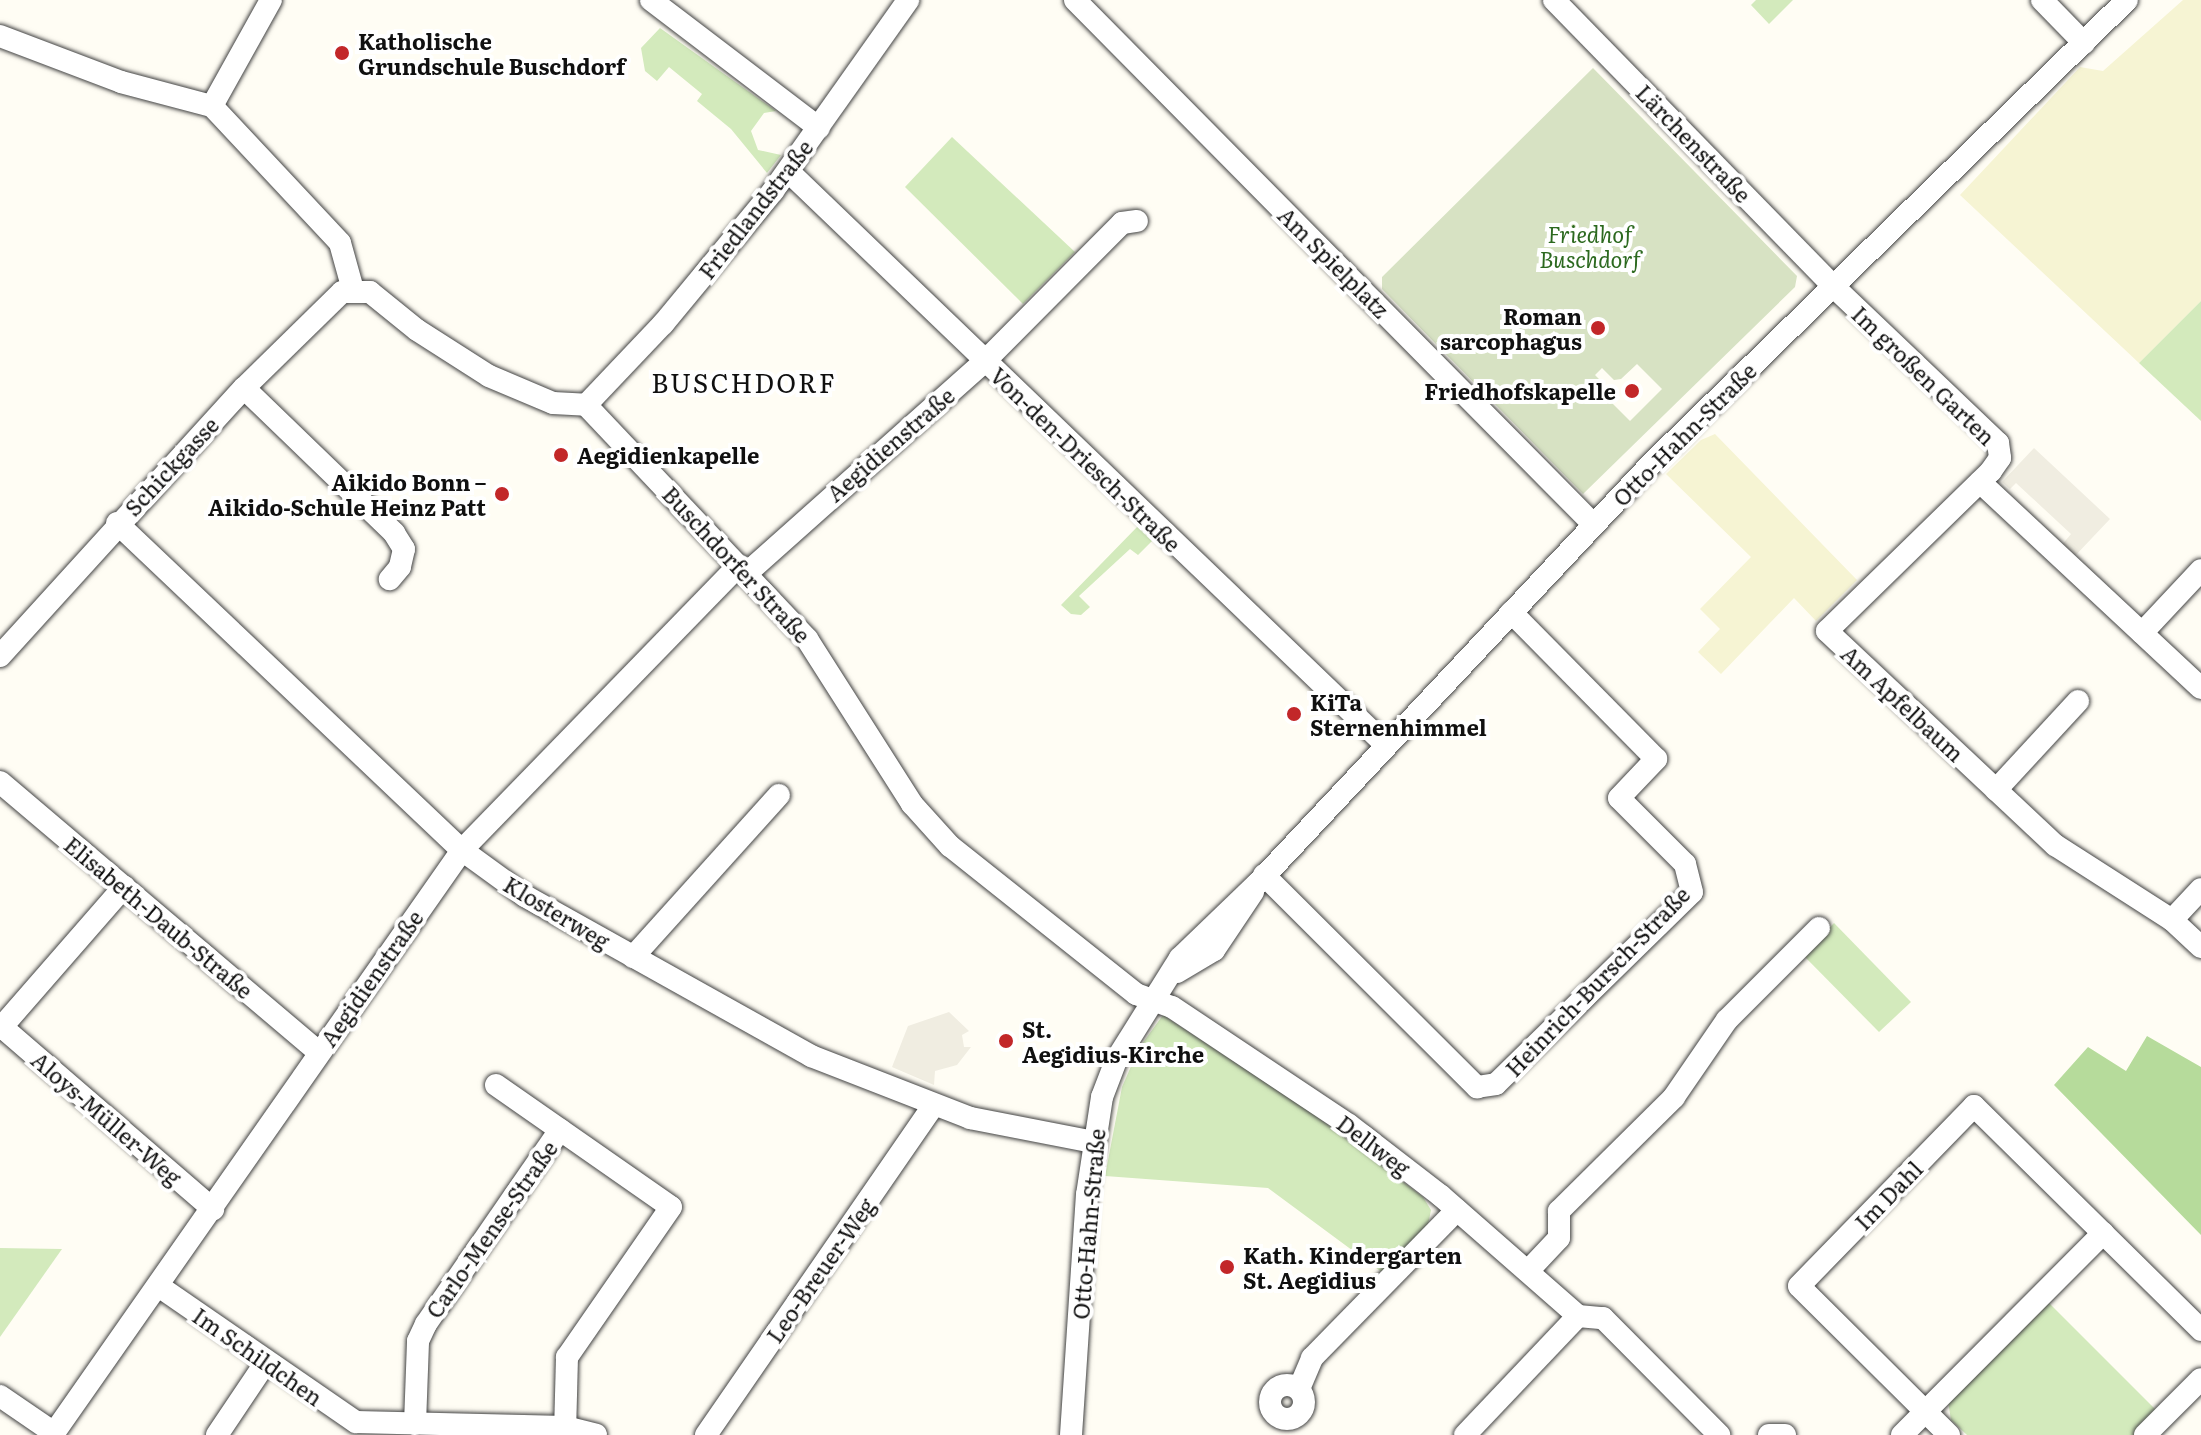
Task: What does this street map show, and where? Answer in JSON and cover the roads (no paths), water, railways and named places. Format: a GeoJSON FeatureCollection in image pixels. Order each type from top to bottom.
{"type":"FeatureCollection","features":[{"type":"Feature","properties":{"kind":"street"},"geometry":{"type":"LineString","coordinates":[[212,106],[271,0]]}},
{"type":"Feature","properties":{"kind":"street"},"geometry":{"type":"LineString","coordinates":[[651,0],[819,128]]}},
{"type":"Feature","properties":{"kind":"street","name":"Friedlandstraße"},"geometry":{"type":"LineString","coordinates":[[586,405],[663,324],[788,171],[908,0]]}},
{"type":"Feature","properties":{"kind":"street","name":"Am Spielplatz"},"geometry":{"type":"LineString","coordinates":[[1075,0],[1593,524]]}},
{"type":"Feature","properties":{"kind":"street","name":"Lärchenstraße"},"geometry":{"type":"LineString","coordinates":[[1554,0],[1833,286]]}},
{"type":"Feature","properties":{"kind":"street"},"geometry":{"type":"LineString","coordinates":[[2042,0],[2084,43]]}},
{"type":"Feature","properties":{"kind":"street","name":"Otto-Hahn-Straße"},"geometry":{"type":"LineString","coordinates":[[1071,1435],[1094,1142],[1116,1060],[1158,990],[1211,925],[1261,880],[1593,524],[2127,0]]}},
{"type":"Feature","properties":{"kind":"street"},"geometry":{"type":"LineString","coordinates":[[0,36],[130,85],[212,106],[340,243],[353,290],[370,292],[449,353],[510,386],[553,403],[586,405]]}},
{"type":"Feature","properties":{"kind":"street","name":"Von-den-Driesch-Straße"},"geometry":{"type":"LineString","coordinates":[[788,171],[1386,745]]}},
{"type":"Feature","properties":{"kind":"street","name":"Aegidienstraße"},"geometry":{"type":"LineString","coordinates":[[54,1433],[160,1287],[318,1052],[462,850],[743,569],[984,362],[1122,223],[1137,221]]}},
{"type":"Feature","properties":{"kind":"street","name":"Im großen Garten"},"geometry":{"type":"LineString","coordinates":[[1833,286],[1998,443],[2000,458],[1980,482],[2201,688]]}},
{"type":"Feature","properties":{"kind":"street","name":"Schickgasse"},"geometry":{"type":"LineString","coordinates":[[0,656],[117,523],[244,388],[342,292],[353,290]]}},
{"type":"Feature","properties":{"kind":"street"},"geometry":{"type":"LineString","coordinates":[[244,388],[394,533],[404,549],[400,567],[390,579]]}},
{"type":"Feature","properties":{"kind":"street","name":"Buschdorfer Straße"},"geometry":{"type":"LineString","coordinates":[[586,405],[743,569],[827,664],[912,804],[950,846],[1136,994],[1158,990]]}},
{"type":"Feature","properties":{"kind":"street","name":"Am Apfelbaum"},"geometry":{"type":"LineString","coordinates":[[1980,482],[1827,631],[2055,845],[2172,920],[2201,947]]}},
{"type":"Feature","properties":{"kind":"street","name":"Klosterweg"},"geometry":{"type":"LineString","coordinates":[[117,523],[462,850],[525,896],[811,1056],[934,1105],[1003,1126],[1094,1142]]}},
{"type":"Feature","properties":{"kind":"street"},"geometry":{"type":"LineString","coordinates":[[2142,633],[2201,570]]}},
{"type":"Feature","properties":{"kind":"street","name":"Heinrich-Bursch-Straße"},"geometry":{"type":"LineString","coordinates":[[1261,880],[1469,1081],[1486,1087],[1496,1084],[1692,892],[1685,864],[1619,798],[1656,759],[1511,612]]}},
{"type":"Feature","properties":{"kind":"street"},"geometry":{"type":"LineString","coordinates":[[1996,790],[2078,701]]}},
{"type":"Feature","properties":{"kind":"street","name":"Elisabeth-Daub-Straße"},"geometry":{"type":"LineString","coordinates":[[0,782],[318,1052]]}},
{"type":"Feature","properties":{"kind":"street"},"geometry":{"type":"LineString","coordinates":[[633,957],[779,795]]}},
{"type":"Feature","properties":{"kind":"street"},"geometry":{"type":"LineString","coordinates":[[1,1028],[124,887]]}},
{"type":"Feature","properties":{"kind":"street"},"geometry":{"type":"LineString","coordinates":[[2172,920],[2201,889]]}},
{"type":"Feature","properties":{"kind":"street"},"geometry":{"type":"LineString","coordinates":[[1528,1271],[1559,1238],[1559,1211],[1674,1097],[1727,1020],[1819,928]]}},
{"type":"Feature","properties":{"kind":"street","name":"Dellweg"},"geometry":{"type":"LineString","coordinates":[[1158,990],[1172,1007],[1349,1125],[1457,1210],[1578,1316],[1603,1318],[1719,1435]]}},
{"type":"Feature","properties":{"kind":"street","name":"Aloys-Müller-Weg"},"geometry":{"type":"LineString","coordinates":[[1,1028],[213,1209]]}},
{"type":"Feature","properties":{"kind":"street"},"geometry":{"type":"LineString","coordinates":[[496,1085],[671,1207],[567,1357],[565,1431]]}},
{"type":"Feature","properties":{"kind":"street","name":"Leo-Breuer-Weg"},"geometry":{"type":"LineString","coordinates":[[706,1435],[934,1105]]}},
{"type":"Feature","properties":{"kind":"street","name":"Im Dahl"},"geometry":{"type":"LineString","coordinates":[[1949,1435],[1799,1286],[1974,1106],[2201,1330]]}},
{"type":"Feature","properties":{"kind":"street","name":"Carlo-Mense-Straße"},"geometry":{"type":"LineString","coordinates":[[417,1427],[418,1341],[426,1324],[560,1130]]}},
{"type":"Feature","properties":{"kind":"street"},"geometry":{"type":"LineString","coordinates":[[1274,1425],[1270,1402],[1275,1389],[1287,1385],[1299,1389],[1312,1358],[1457,1210]]}},
{"type":"Feature","properties":{"kind":"street"},"geometry":{"type":"LineString","coordinates":[[1902,1435],[2103,1233]]}},
{"type":"Feature","properties":{"kind":"street","name":"Im Schildchen"},"geometry":{"type":"LineString","coordinates":[[160,1287],[346,1418],[368,1424],[565,1431],[596,1435]]}},
{"type":"Feature","properties":{"kind":"street"},"geometry":{"type":"LineString","coordinates":[[1465,1435],[1578,1316]]}},
{"type":"Feature","properties":{"kind":"street"},"geometry":{"type":"LineString","coordinates":[[217,1435],[266,1362]]}},
{"type":"Feature","properties":{"kind":"street"},"geometry":{"type":"LineString","coordinates":[[2145,1435],[2201,1379]]}},
{"type":"Feature","properties":{"kind":"street"},"geometry":{"type":"LineString","coordinates":[[0,1396],[54,1433]]}},
{"type":"Feature","properties":{"kind":"street"},"geometry":{"type":"LineString","coordinates":[[1769,1435],[1785,1435]]}},
{"type":"Feature","properties":{"kind":"place","name":"Katholische Grundschule Buschdorf"},"geometry":{"type":"Point","coordinates":[342,53]}},
{"type":"Feature","properties":{"kind":"place","name":"Roman sarcophagus"},"geometry":{"type":"Point","coordinates":[1598,328]}},
{"type":"Feature","properties":{"kind":"place","name":"Friedhofskapelle"},"geometry":{"type":"Point","coordinates":[1632,391]}},
{"type":"Feature","properties":{"kind":"place","name":"Aegidienkapelle"},"geometry":{"type":"Point","coordinates":[561,455]}},
{"type":"Feature","properties":{"kind":"place","name":"Aikido Bonn – Aikido-Schule Heinz Patt"},"geometry":{"type":"Point","coordinates":[502,494]}},
{"type":"Feature","properties":{"kind":"place","name":"KiTa Sternenhimmel"},"geometry":{"type":"Point","coordinates":[1294,714]}},
{"type":"Feature","properties":{"kind":"place","name":"St. Aegidius-Kirche"},"geometry":{"type":"Point","coordinates":[1006,1041]}},
{"type":"Feature","properties":{"kind":"place","name":"Kath. Kindergarten St. Aegidius"},"geometry":{"type":"Point","coordinates":[1227,1267]}},
{"type":"Feature","properties":{"kind":"district","name":"BUSCHDORF"},"geometry":{"type":"Point","coordinates":[744,382]}},
{"type":"Feature","properties":{"kind":"park label","name":"Friedhof Buschdorf"},"geometry":{"type":"Point","coordinates":[1590,246]}}]}
